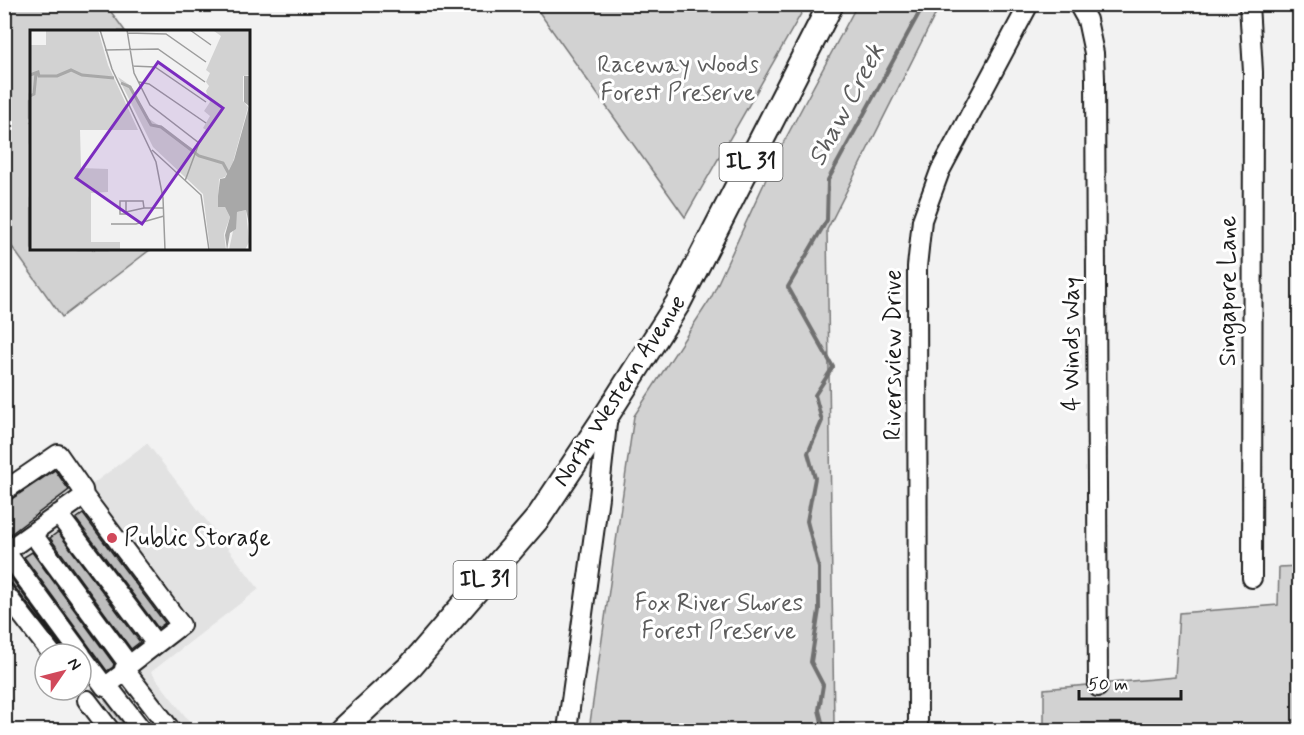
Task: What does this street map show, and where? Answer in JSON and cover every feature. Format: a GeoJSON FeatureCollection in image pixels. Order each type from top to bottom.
{"type":"FeatureCollection","features":[{"type":"Feature","properties":{"kind":"main road","name":"North Western Avenue"},"geometry":{"type":"LineString","coordinates":[[342,730],[411,666],[538,518],[678,303],[831,4]]}},
{"type":"Feature","properties":{"kind":"street","name":"Riversview Drive"},"geometry":{"type":"LineString","coordinates":[[918,730],[916,267],[922,220],[940,171],[1029,4]]}},
{"type":"Feature","properties":{"kind":"street","name":"4 Winds Way"},"geometry":{"type":"LineString","coordinates":[[1078,4],[1087,20],[1094,54],[1095,79],[1098,687]]}},
{"type":"Feature","properties":{"kind":"street","name":"Singapore Lane"},"geometry":{"type":"LineString","coordinates":[[1249,4],[1253,72],[1252,578]]}},
{"type":"Feature","properties":{"kind":"street"},"geometry":{"type":"LineString","coordinates":[[567,730],[599,497],[608,413]]}},
{"type":"Feature","properties":{"kind":"street"},"geometry":{"type":"LineString","coordinates":[[4,491],[58,454],[83,490],[84,496],[182,625],[106,686],[93,691]]}},
{"type":"Feature","properties":{"kind":"street"},"geometry":{"type":"LineString","coordinates":[[72,642],[5,552],[84,496]]}},
{"type":"Feature","properties":{"kind":"street"},"geometry":{"type":"LineString","coordinates":[[58,514],[156,644]]}},
{"type":"Feature","properties":{"kind":"street"},"geometry":{"type":"LineString","coordinates":[[32,533],[171,730]]}},
{"type":"Feature","properties":{"kind":"street"},"geometry":{"type":"LineString","coordinates":[[4,591],[43,642]]}},
{"type":"Feature","properties":{"kind":"street"},"geometry":{"type":"LineString","coordinates":[[93,669],[142,730]]}},
{"type":"Feature","properties":{"kind":"street"},"geometry":{"type":"LineString","coordinates":[[88,702],[110,730]]}},
{"type":"Feature","properties":{"kind":"shaded area","name":"Public Storage"},"geometry":{"type":"Polygon","coordinates":[[[56,441],[90,486],[147,443],[259,589],[151,672],[196,730],[98,730],[77,702],[93,702],[93,642],[35,642],[5,604],[4,479],[56,441]]]}},
{"type":"Feature","properties":{"kind":"green space"},"geometry":{"type":"Polygon","coordinates":[[[4,5],[106,5],[124,30],[30,30],[30,250],[150,250],[62,317],[5,237],[4,5]]]}},
{"type":"Feature","properties":{"kind":"green space","name":"Raceway Woods Forest Preserve"},"geometry":{"type":"Polygon","coordinates":[[[534,5],[806,5],[685,217],[534,5]]]}},
{"type":"Feature","properties":{"kind":"green space","name":"Fox River Shores Forest Preserve"},"geometry":{"type":"Polygon","coordinates":[[[857,5],[940,5],[827,230],[834,724],[945,730],[589,730],[634,416],[711,298],[780,149],[857,5]]]}},
{"type":"Feature","properties":{"kind":"green space"},"geometry":{"type":"Polygon","coordinates":[[[1299,566],[1299,730],[945,730],[1044,727],[1044,689],[1175,677],[1179,613],[1278,605],[1279,567],[1299,566]]]}},
{"type":"Feature","properties":{"kind":"building"},"geometry":{"type":"Polygon","coordinates":[[[55,470],[69,490],[4,539],[4,502],[55,470]]]}},
{"type":"Feature","properties":{"kind":"building"},"geometry":{"type":"Polygon","coordinates":[[[83,514],[165,623],[158,628],[76,519],[83,514]]]}},
{"type":"Feature","properties":{"kind":"building"},"geometry":{"type":"Polygon","coordinates":[[[58,532],[140,642],[131,649],[50,538],[58,532]]]}},
{"type":"Feature","properties":{"kind":"building"},"geometry":{"type":"Polygon","coordinates":[[[32,552],[114,664],[113,667],[107,671],[93,652],[93,642],[86,642],[24,557],[32,552]]]}},
{"type":"Feature","properties":{"kind":"building"},"geometry":{"type":"Polygon","coordinates":[[[6,571],[58,642],[13,585],[4,581],[6,571]]]}},
{"type":"Feature","properties":{"kind":"waterway","name":"Shaw Creek"},"geometry":{"type":"LineString","coordinates":[[824,730],[819,710],[823,685],[811,662],[819,610],[819,568],[807,521],[815,478],[808,453],[822,421],[815,395],[833,367],[788,287],[827,220],[828,180],[924,4]]}},
{"type":"Feature","properties":{"kind":"place","name":"Public Storage"},"geometry":{"type":"Point","coordinates":[112,538]}}]}
